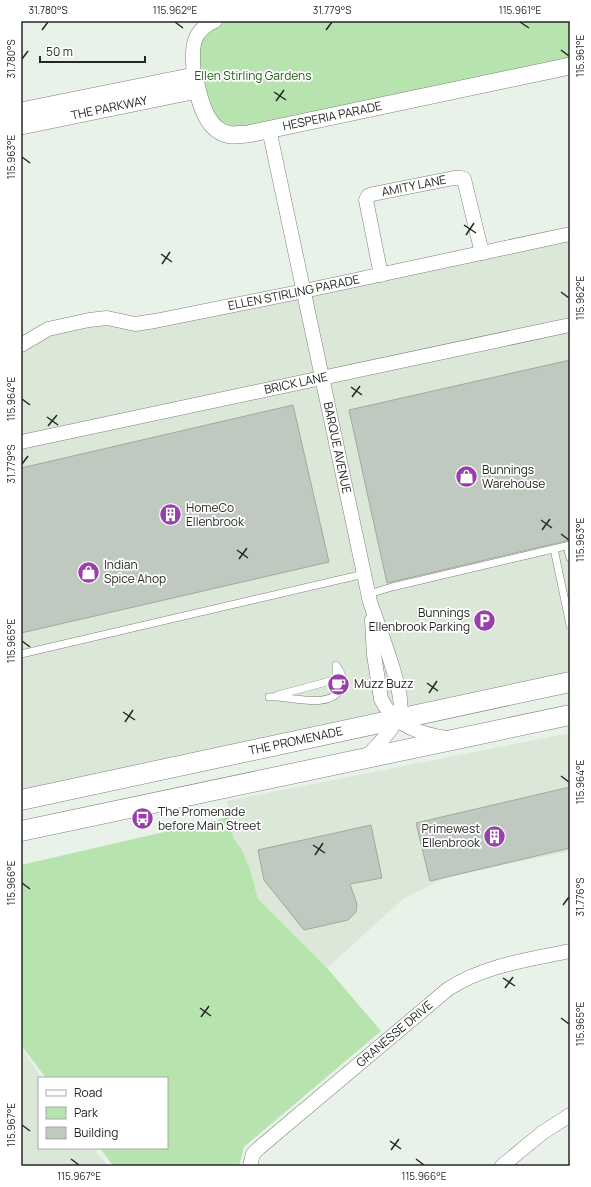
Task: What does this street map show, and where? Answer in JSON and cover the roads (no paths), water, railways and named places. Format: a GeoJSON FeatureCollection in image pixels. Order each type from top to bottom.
{"type":"FeatureCollection","features":[{"type":"Feature","properties":{"kind":"main road","name":"THE PROMENADE"},"geometry":{"type":"LineString","coordinates":[[21,800],[570,682]]}},
{"type":"Feature","properties":{"kind":"main road"},"geometry":{"type":"LineString","coordinates":[[21,831],[570,715]]}},
{"type":"Feature","properties":{"kind":"street","name":"HESPERIA PARADE"},"geometry":{"type":"LineString","coordinates":[[215,21],[201,29],[196,36],[192,60],[196,83],[210,122],[220,130],[231,135],[248,134],[570,66]]}},
{"type":"Feature","properties":{"kind":"street","name":"THE PARKWAY"},"geometry":{"type":"LineString","coordinates":[[21,111],[196,83]]}},
{"type":"Feature","properties":{"kind":"street","name":"THE PARKWAY"},"geometry":{"type":"LineString","coordinates":[[21,126],[196,83]]}},
{"type":"Feature","properties":{"kind":"street","name":"BARQUE AVENUE"},"geometry":{"type":"LineString","coordinates":[[269,129],[369,598],[374,655],[380,699],[384,706],[396,719],[412,730],[434,736],[455,739]]}},
{"type":"Feature","properties":{"kind":"street","name":"AMITY LANE"},"geometry":{"type":"LineString","coordinates":[[381,275],[366,200],[368,196],[374,194],[454,178],[464,179],[482,253]]}},
{"type":"Feature","properties":{"kind":"street","name":"ELLEN STIRLING PARADE"},"geometry":{"type":"LineString","coordinates":[[21,345],[48,329],[89,320],[107,318],[135,324],[304,291],[570,234]]}},
{"type":"Feature","properties":{"kind":"street","name":"BRICK LANE"},"geometry":{"type":"LineString","coordinates":[[21,442],[570,326]]}},
{"type":"Feature","properties":{"kind":"street","name":"BARQUE AVENUE"},"geometry":{"type":"LineString","coordinates":[[366,758],[380,743],[396,719],[400,710],[398,690],[387,651],[369,598]]}},
{"type":"Feature","properties":{"kind":"street","name":"GRANESSE DRIVE"},"geometry":{"type":"LineString","coordinates":[[250,1166],[254,1154],[259,1148],[448,989],[462,980],[492,968],[570,952]]}},
{"type":"Feature","properties":{"kind":"street"},"geometry":{"type":"LineString","coordinates":[[502,1166],[542,1133],[570,1115]]}},
{"type":"Feature","properties":{"kind":"lane"},"geometry":{"type":"LineString","coordinates":[[369,598],[392,587],[569,546],[570,558]]}},
{"type":"Feature","properties":{"kind":"lane"},"geometry":{"type":"LineString","coordinates":[[554,549],[570,625]]}},
{"type":"Feature","properties":{"kind":"lane"},"geometry":{"type":"LineString","coordinates":[[21,654],[364,574]]}},
{"type":"Feature","properties":{"kind":"lane"},"geometry":{"type":"LineString","coordinates":[[336,665],[340,670],[342,685],[336,694],[328,698],[309,701],[288,697],[269,697],[334,680],[337,672],[336,665]]}},
{"type":"Feature","properties":{"kind":"place","name":"Bunnings Warehouse"},"geometry":{"type":"Point","coordinates":[467,477]}},
{"type":"Feature","properties":{"kind":"place","name":"HomeCo Ellenbrook"},"geometry":{"type":"Point","coordinates":[170,515]}},
{"type":"Feature","properties":{"kind":"place","name":"Indian Spice Ahop"},"geometry":{"type":"Point","coordinates":[89,572]}},
{"type":"Feature","properties":{"kind":"place","name":"Bunnings Ellenbrook Parking"},"geometry":{"type":"Point","coordinates":[485,620]}},
{"type":"Feature","properties":{"kind":"place","name":"Muzz Buzz"},"geometry":{"type":"Point","coordinates":[338,684]}},
{"type":"Feature","properties":{"kind":"place","name":"The Promenade before Main Street"},"geometry":{"type":"Point","coordinates":[143,819]}},
{"type":"Feature","properties":{"kind":"place","name":"Primewest Ellenbrook"},"geometry":{"type":"Point","coordinates":[495,836]}},
{"type":"Feature","properties":{"kind":"park label","name":"Ellen Stirling Gardens"},"geometry":{"type":"Point","coordinates":[253,76]}}]}
